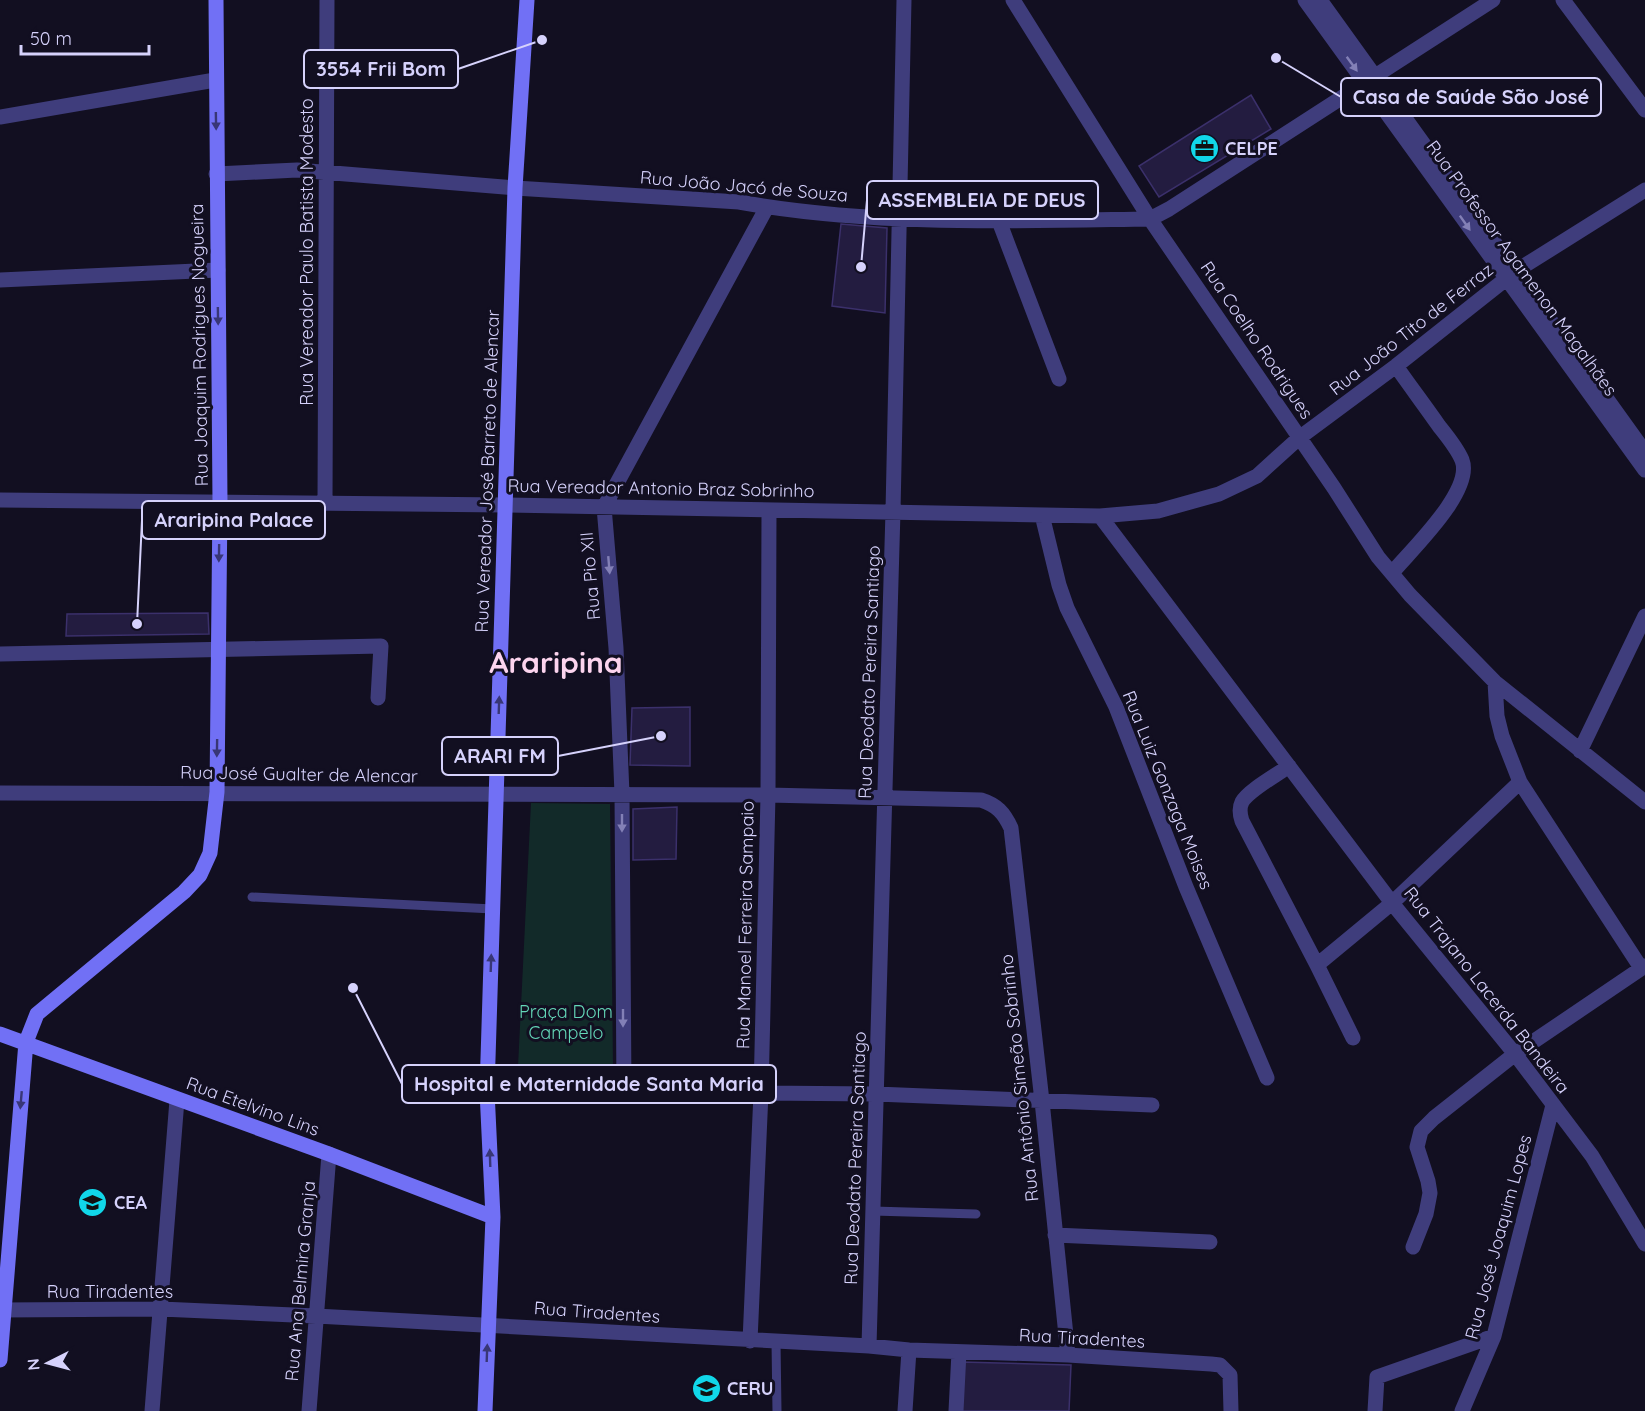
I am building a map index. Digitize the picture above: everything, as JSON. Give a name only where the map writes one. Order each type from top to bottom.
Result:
[{"type":"main road","name":"Rua Joaquim Rodrigues Nogueira","points":[[0,1360],[2,1310],[26,1042],[38,1014],[184,892],[201,875],[210,853],[217,792],[220,502],[216,0]]},
{"type":"main road","name":"Rua Vereador José Barreto de Alencar","points":[[485,1411],[493,1217],[487,1090],[515,188],[527,0]]},
{"type":"main road","name":"Rua Etelvino Lins","points":[[0,1034],[329,1154],[493,1217]]},
{"type":"street","name":"Rua Vereador Paulo Batista Modesto","points":[[325,503],[327,0]]},
{"type":"street","name":"Rua Deodato Pereira Santiago","points":[[869,1346],[893,511],[904,0]]},
{"type":"street","name":"Rua Coelho Rodrigues","points":[[1013,0],[1150,219],[1378,557],[1410,595],[1495,682],[1645,802]]},
{"type":"street","name":"Rua Professor Agamenon Magalhães","points":[[1305,0],[1371,80]]},
{"type":"street","name":"Rua Professor Agamenon Magalhães","points":[[1320,0],[1371,80],[1511,276],[1645,470]]},
{"type":"street","name":"Rua João Jacó de Souza","points":[[216,174],[297,170],[515,188],[739,202],[767,207],[900,219],[999,221],[1150,219],[1371,80],[1492,0]]},
{"type":"street","points":[[1563,0],[1645,110]]},
{"type":"street","points":[[0,117],[215,80]]},
{"type":"street","name":"Rua João Tito de Ferraz","points":[[1299,438],[1511,276],[1645,190]]},
{"type":"street","name":"Rua Pio XII","points":[[624,1092],[621,794],[616,648],[604,507],[767,207]]},
{"type":"street","points":[[999,221],[1059,379]]},
{"type":"street","points":[[0,280],[218,270]]},
{"type":"street","name":"Rua Professor Agamenon Magalhães","points":[[1511,276],[1542,310],[1645,452]]},
{"type":"street","points":[[1392,573],[1453,502],[1463,473],[1463,462],[1451,441],[1396,366]]},
{"type":"street","name":"Rua Vereador Antonio Braz Sobrinho","points":[[0,500],[506,505],[1100,516],[1158,511],[1219,494],[1257,476],[1299,438]]},
{"type":"street","name":"Rua Manoel Ferreira Sampaio","points":[[750,1341],[761,1093],[768,795],[769,511]]},
{"type":"street","name":"Rua Luiz Gonzaga Moises","points":[[1042,514],[1059,585],[1067,608],[1116,707],[1186,887],[1267,1077]]},
{"type":"street","name":"Rua Trajano Lacerda Bandeira","points":[[1100,516],[1392,903],[1515,1054],[1592,1156],[1645,1244]]},
{"type":"street","points":[[1580,751],[1645,616]]},
{"type":"street","points":[[0,654],[381,646],[378,698]]},
{"type":"street","points":[[1413,1247],[1426,1214],[1430,1193],[1416,1147],[1420,1131],[1515,1054],[1643,967],[1520,782],[1502,736],[1497,716],[1495,682]]},
{"type":"street","points":[[1289,766],[1242,801],[1240,810],[1242,821],[1353,1038]]},
{"type":"street","points":[[1317,965],[1392,903],[1520,782]]},
{"type":"street","name":"Rua José Gualter de Alencar","points":[[0,793],[768,795],[981,800],[992,804]]},
{"type":"street","name":"Rua Antônio Simeão Sobrinho","points":[[992,804],[1004,815],[1011,828],[1068,1355]]},
{"type":"street","points":[[487,1090],[876,1094],[1152,1105]]},
{"type":"street","points":[[152,1411],[177,1100]]},
{"type":"street","name":"Rua José Joaquim Lopes","points":[[1462,1411],[1494,1336],[1553,1105]]},
{"type":"street","name":"Rua Ana Belmira Granja","points":[[309,1411],[329,1154]]},
{"type":"street","points":[[1055,1235],[1210,1242]]},
{"type":"street","name":"Rua Tiradentes","points":[[2,1310],[161,1309],[488,1324],[909,1350],[1068,1355],[1220,1365],[1230,1374],[1232,1411]]},
{"type":"street","points":[[1375,1411],[1377,1377],[1494,1336]]},
{"type":"street","points":[[905,1411],[909,1350]]},
{"type":"street","points":[[956,1411],[959,1352]]},
{"type":"lane","points":[[252,897],[493,909]]},
{"type":"lane","points":[[873,1211],[976,1215]]},
{"type":"lane","points":[[776,1342],[777,1411]]},
{"type":"green space","name":"Praça Dom Campelo","points":[[531,803],[610,804],[613,1067],[518,1067]]},
{"type":"building","name":"CELPE","points":[[1251,95],[1271,129],[1159,197],[1139,166]]},
{"type":"building","points":[[841,224],[887,228],[885,313],[832,306]]},
{"type":"building","points":[[208,613],[209,634],[66,636],[67,614]]},
{"type":"building","points":[[690,707],[690,766],[630,765],[632,708]]},
{"type":"building","points":[[677,807],[676,859],[633,860],[633,809]]},
{"type":"building","points":[[962,1362],[1071,1365],[1069,1411],[962,1411]]},
{"type":"place","name":"3554 Frii Bom","points":[[542,40]]},
{"type":"place","name":"Casa de Saúde São José","points":[[1276,58]]},
{"type":"place","name":"CELPE","points":[[1204,148]]},
{"type":"place","name":"ASSEMBLEIA DE DEUS","points":[[861,267]]},
{"type":"place","name":"Araripina Palace","points":[[137,624]]},
{"type":"place","name":"ARARI FM","points":[[661,736]]},
{"type":"place","name":"Hospital e Maternidade Santa Maria","points":[[353,988]]},
{"type":"place","name":"CEA","points":[[93,1202]]},
{"type":"place","name":"CERU","points":[[706,1388]]},
{"type":"district","name":"Araripina","points":[[556,662]]}]
